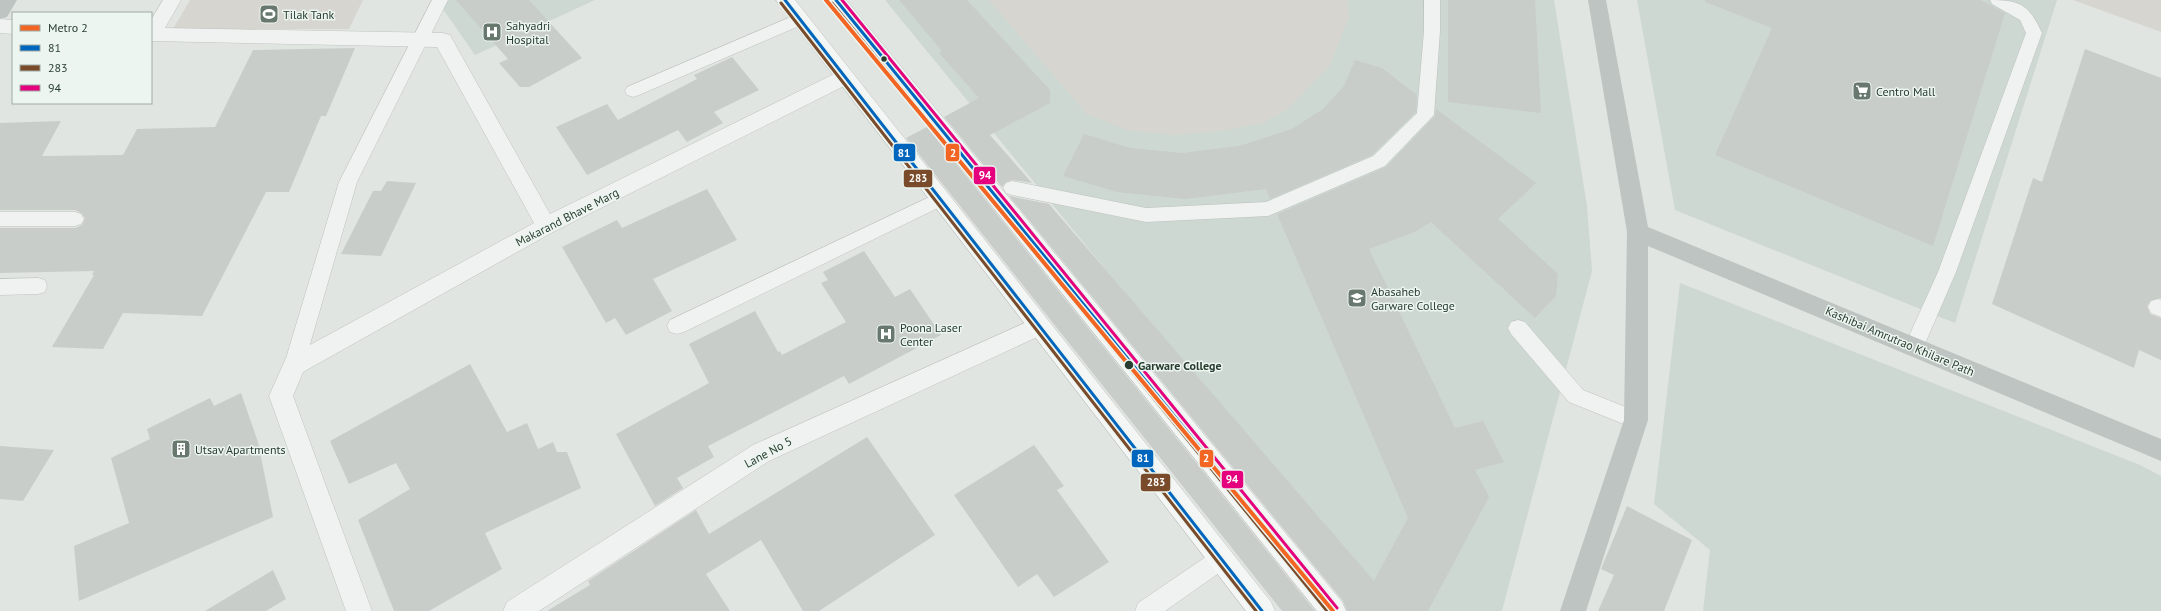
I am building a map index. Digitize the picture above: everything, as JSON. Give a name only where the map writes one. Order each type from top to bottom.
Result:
[{"type":"main road","points":[[0,12],[8,0]]},
{"type":"main road","points":[[785,0],[1262,611]]},
{"type":"main road","points":[[836,0],[1333,611]]},
{"type":"main road","points":[[1573,611],[1636,420],[1638,232],[1596,0]]},
{"type":"main road","name":"Kashibai Amrutrao Khilare Path","points":[[1638,232],[2161,450]]},
{"type":"street","points":[[152,32],[172,0]]},
{"type":"street","points":[[0,26],[12,27]]},
{"type":"street","points":[[152,34],[443,40],[546,226]]},
{"type":"street","name":"Makarand Bhave Marg","points":[[294,365],[546,226],[845,77]]},
{"type":"street","name":"Lane No 5","points":[[516,611],[761,453],[1038,326]]},
{"type":"street","points":[[294,365],[281,396],[359,611]]},
{"type":"lane","points":[[294,365],[348,182],[422,40],[440,0]]},
{"type":"lane","points":[[1012,188],[1146,215],[1268,209],[1379,161],[1425,116],[1432,31],[1432,0]]},
{"type":"lane","points":[[1914,347],[1947,272],[2034,33],[2026,16],[1998,0]]},
{"type":"lane","points":[[634,91],[800,19]]},
{"type":"lane","points":[[677,326],[940,199]]},
{"type":"lane","points":[[0,219],[75,219]]},
{"type":"lane","points":[[0,287],[38,286]]},
{"type":"lane","points":[[1518,328],[1576,396],[1636,420]]},
{"type":"lane","points":[[1146,611],[1221,559]]},
{"type":"shaded area","name":"Tilak Tank","points":[[190,0],[363,0],[349,29],[173,29]]},
{"type":"shaded area","name":"Sahyadri Hospital","points":[[447,0],[595,0],[475,55],[443,9]]},
{"type":"shaded area","name":"Abasaheb Garware College","points":[[885,0],[1554,0],[1587,206],[1592,271],[1502,611],[1385,611]]},
{"type":"shaded area","points":[[989,0],[1347,0],[1349,16],[1330,65],[1289,108],[1263,123],[1220,131],[1174,135],[1128,130],[1087,114]]},
{"type":"shaded area","points":[[1637,0],[2057,0],[1955,323],[1675,210]]},
{"type":"shaded area","points":[[2073,0],[2161,0],[2161,32]]},
{"type":"shaded area","points":[[1680,283],[2140,465],[2161,476],[2161,611],[1703,611],[1710,550],[1654,504]]},
{"type":"building","points":[[456,0],[529,0],[582,58],[529,87],[520,87],[499,63],[508,59]]},
{"type":"building","points":[[899,0],[967,0],[1050,90],[1050,103],[990,135],[1032,183],[1012,180],[1006,182],[1002,187],[944,117],[979,98],[939,53],[942,51]]},
{"type":"building","points":[[1448,0],[1535,0],[1541,113],[1448,102]]},
{"type":"building","name":"Centro Mall","points":[[1705,0],[1981,0],[2005,13],[1933,246],[1715,155],[1772,28],[1705,2]]},
{"type":"building","points":[[355,48],[326,116],[321,116],[289,192],[266,192],[202,316],[123,313],[103,349],[52,347],[94,275],[92,275],[94,271],[0,273],[0,228],[75,228],[82,225],[85,218],[81,213],[75,210],[0,210],[0,123],[61,121],[42,156],[123,155],[137,129],[215,127],[253,50]]},
{"type":"building","points":[[2085,49],[2161,78],[2161,298],[2151,300],[2147,306],[2150,314],[2161,318],[2161,360],[2139,350],[2134,368],[1992,304],[2033,178],[2042,182]]},
{"type":"building","points":[[732,57],[759,90],[714,112],[723,123],[687,142],[678,130],[587,175],[556,127],[607,104],[618,120],[697,79],[694,75]]},
{"type":"building","points":[[1355,60],[1382,68],[1417,95],[1416,112],[1372,155],[1270,199],[1266,189],[1185,199],[1117,192],[1063,176],[1084,134],[1130,148],[1182,153],[1239,146],[1292,129],[1323,109],[1344,86]]},
{"type":"building","points":[[1436,109],[1536,183],[1498,219],[1558,274],[1556,296],[1535,318],[1431,222],[1414,232],[1369,249],[1455,428],[1483,421],[1504,462],[1475,470],[1489,497],[1428,611],[1347,611],[1343,601],[1009,196],[1049,204],[1374,581],[1408,518],[1277,214],[1386,167],[1435,116]]},
{"type":"building","points":[[927,127],[1315,611],[1282,611],[906,138]]},
{"type":"building","points":[[387,181],[416,183],[381,256],[341,254],[373,191],[381,191]]},
{"type":"building","points":[[707,189],[737,240],[653,279],[672,311],[626,335],[615,318],[606,323],[562,247],[617,220],[622,228]]},
{"type":"building","points":[[864,251],[895,297],[910,289],[941,335],[849,384],[844,376],[708,446],[714,457],[677,478],[683,488],[655,506],[616,434],[709,383],[689,344],[755,311],[778,352],[780,351],[782,355],[846,322],[821,283],[828,280],[823,272]]},
{"type":"building","points":[[470,364],[507,432],[527,423],[538,449],[553,442],[557,452],[567,452],[581,488],[485,533],[502,569],[429,611],[394,611],[358,520],[410,489],[396,463],[349,484],[330,441]]},
{"type":"building","points":[[241,393],[258,442],[273,517],[79,601],[74,546],[129,523],[111,458],[150,439],[147,429],[210,398],[214,406]]},
{"type":"building","points":[[867,437],[935,535],[819,611],[803,611],[761,540],[706,574],[730,611],[547,611],[590,585],[588,581],[696,510],[709,534]]},
{"type":"building","points":[[1034,445],[1064,486],[1057,490],[1109,562],[1054,597],[1037,574],[1018,587],[954,495]]},
{"type":"building","points":[[0,446],[54,450],[23,501],[0,499]]},
{"type":"building","points":[[1627,506],[1692,540],[1664,611],[1598,611],[1614,575],[1601,569]]},
{"type":"building","points":[[273,570],[286,599],[266,611],[205,611]]},
{"type":"metro line","name":"2","points":[[826,0],[1333,611]]},
{"type":"transit line","name":"81","points":[[785,0],[1262,611]]},
{"type":"transit line","name":"81","points":[[836,0],[1333,611]]},
{"type":"transit line","name":"94","points":[[842,0],[1337,608]]},
{"type":"transit line","name":"283","points":[[781,3],[1256,611]]},
{"type":"transit line","name":"283","points":[[832,3],[1327,611]]},
{"type":"place","name":"Tilak Tank","points":[[269,14]]},
{"type":"place","name":"Sahyadri Hospital","points":[[492,32]]},
{"type":"place","name":"Centro Mall","points":[[1862,91]]},
{"type":"place","name":"Abasaheb Garware College","points":[[1357,298]]},
{"type":"place","name":"Poona Laser Center","points":[[886,334]]},
{"type":"place","name":"Garware College","points":[[1129,365]]},
{"type":"place","name":"Utsav Apartments","points":[[181,449]]}]
